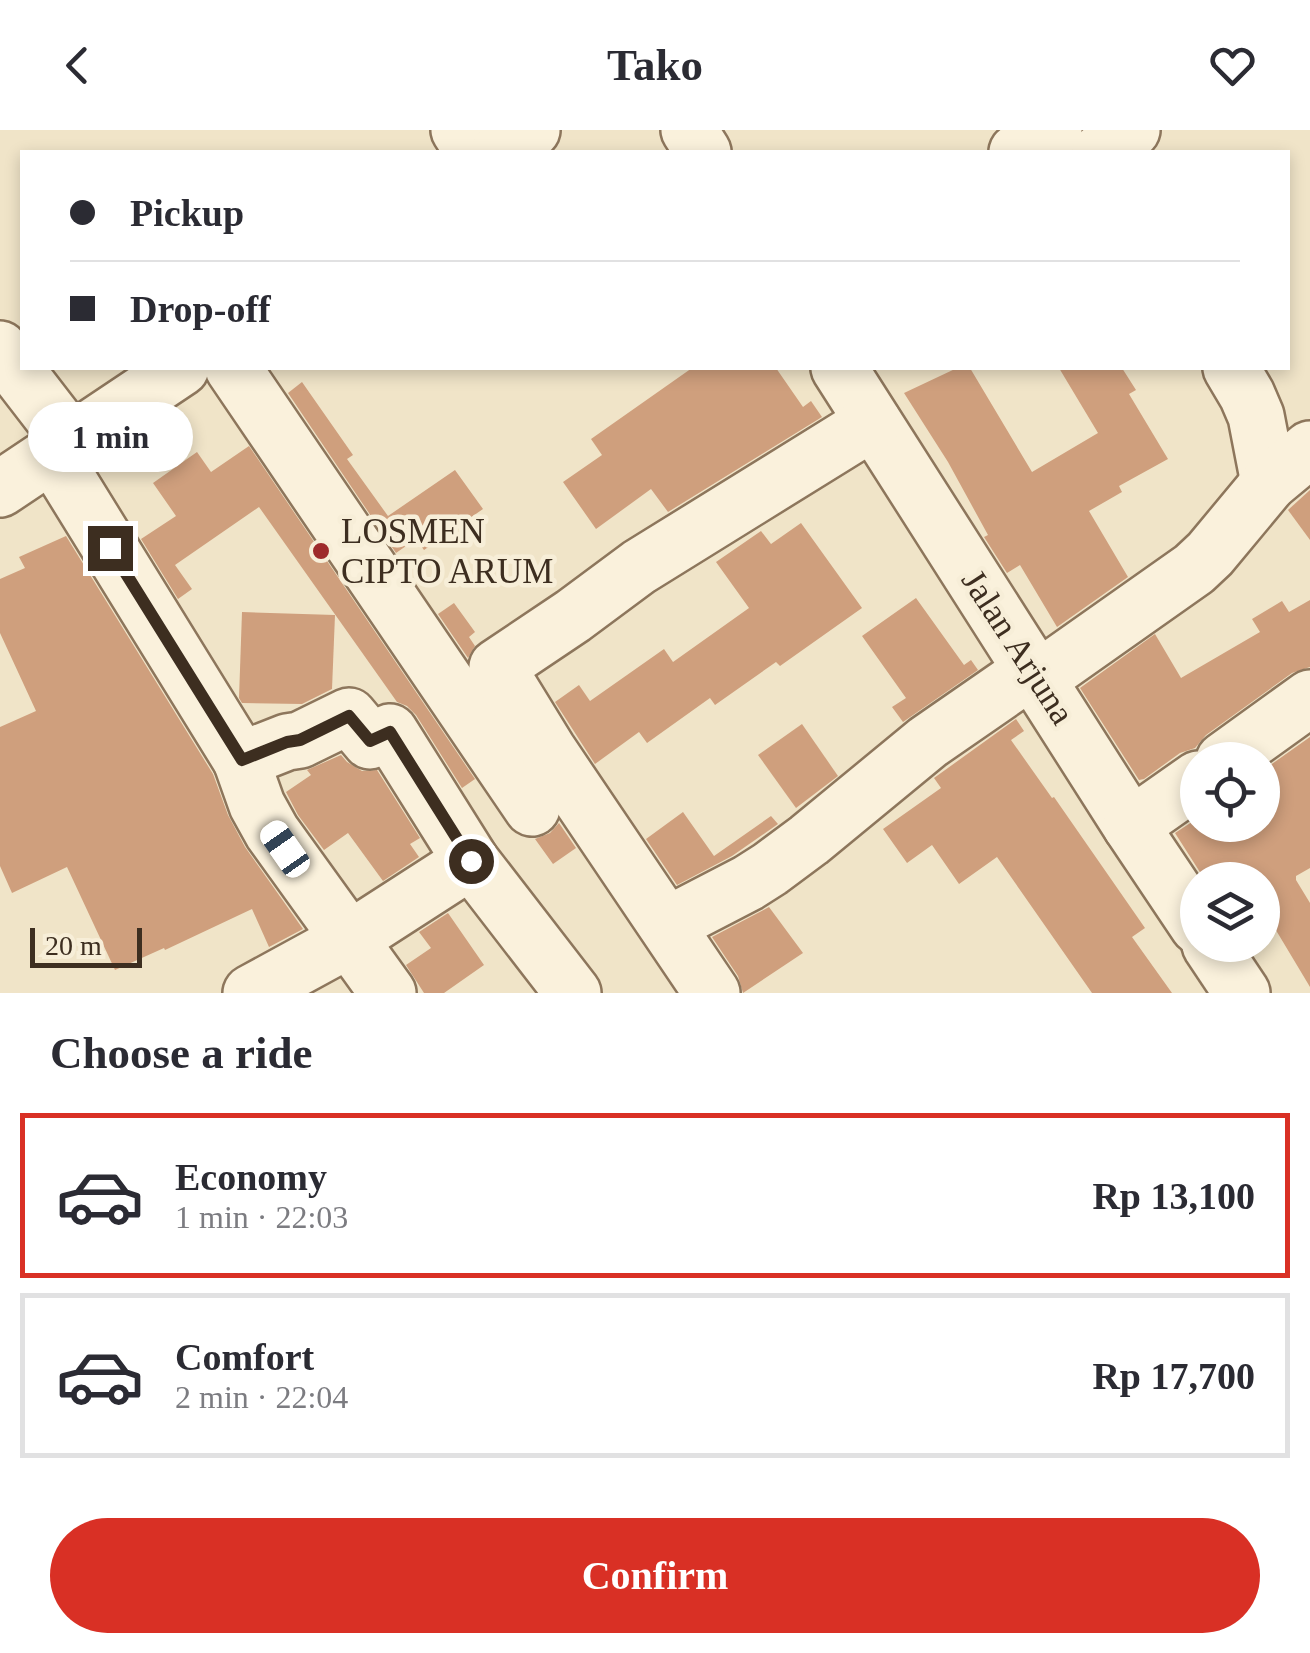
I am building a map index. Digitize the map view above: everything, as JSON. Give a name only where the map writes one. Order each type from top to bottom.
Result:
[{"type":"street","points":[[502,150],[532,130]]},
{"type":"street","points":[[1020,150],[1054,130]]},
{"type":"street","points":[[1103,150],[1132,130]]},
{"type":"street","points":[[0,348],[242,760],[257,805],[272,832],[388,993]]},
{"type":"street","points":[[0,489],[178,370]]},
{"type":"street","points":[[234,370],[532,808]]},
{"type":"street","name":"Jalan Arjuna","points":[[840,370],[1180,899]]},
{"type":"street","points":[[667,924],[770,869],[928,742],[1194,570],[1289,466],[1231,370]]},
{"type":"street","points":[[712,993],[548,750],[497,667],[638,566],[874,422]]},
{"type":"street","points":[[1249,742],[1310,698]]},
{"type":"street","points":[[242,760],[300,740],[349,716],[370,741],[390,732],[471,861],[573,993]]},
{"type":"street","points":[[1131,826],[1180,792]]},
{"type":"street","points":[[251,993],[350,939],[471,861]]},
{"type":"street","points":[[1221,962],[1242,993]]},
{"type":"building","points":[[689,370],[777,370],[803,407],[811,401],[822,417],[668,512],[651,489],[596,529],[563,482],[602,455],[591,439]]},
{"type":"building","points":[[953,370],[971,370],[1032,472],[1098,433],[1060,370],[1123,370],[1136,390],[1129,394],[1168,459],[1119,486],[1122,492],[1089,511],[1128,577],[1057,627],[1020,565],[1007,573],[984,537],[988,535],[948,462],[904,393]]},
{"type":"building","points":[[302,382],[353,455],[347,459],[388,516],[455,470],[483,509],[424,550],[416,539],[396,553],[288,393]]},
{"type":"building","points":[[249,446],[475,779],[462,788],[416,715],[397,702],[259,507],[175,565],[192,589],[178,599],[141,539],[176,516],[153,483],[197,452],[211,472]]},
{"type":"building","points":[[1310,490],[1310,540],[1288,510]]},
{"type":"building","points":[[801,523],[862,608],[780,666],[776,662],[715,705],[710,698],[647,743],[639,732],[595,764],[555,702],[579,685],[590,701],[664,649],[673,662],[749,608],[716,562],[761,531],[771,544]]},
{"type":"building","points":[[66,536],[213,774],[245,847],[303,929],[269,947],[252,909],[115,970],[67,867],[12,893],[0,866],[0,727],[36,711],[0,633],[0,579],[25,568],[19,557]]},
{"type":"building","points":[[916,598],[964,665],[971,660],[978,670],[903,722],[892,707],[906,698],[862,636]]},
{"type":"building","points":[[1310,600],[1310,667],[1292,673],[1200,742],[1180,742],[1180,753],[1139,780],[1080,688],[1155,634],[1181,678],[1260,632],[1252,619],[1282,601],[1289,612]]},
{"type":"building","points":[[454,603],[475,632],[469,637],[475,646],[468,658],[438,614]]},
{"type":"building","points":[[242,612],[335,615],[332,689],[302,704],[242,703]]},
{"type":"building","points":[[1016,719],[1024,731],[1011,740],[1145,928],[1132,937],[1172,993],[1092,993],[997,857],[959,884],[932,845],[907,863],[883,829],[941,788],[934,778]]},
{"type":"building","points":[[802,724],[838,776],[796,808],[758,755]]},
{"type":"building","points":[[1310,737],[1310,868],[1296,876],[1296,880],[1310,903],[1310,987],[1280,937],[1280,862],[1194,862],[1181,842],[1280,842],[1280,758]]},
{"type":"building","points":[[341,755],[362,771],[377,770],[420,838],[410,844],[419,857],[383,881],[348,833],[324,850],[286,792],[311,775],[307,770]]},
{"type":"building","points":[[683,812],[714,856],[771,816],[778,824],[732,856],[677,885],[646,839]]},
{"type":"building","points":[[559,823],[576,848],[553,864],[535,839],[550,833]]},
{"type":"building","points":[[769,907],[803,953],[743,993],[738,976],[712,937]]},
{"type":"building","points":[[448,913],[484,965],[444,993],[424,993],[406,965],[431,948],[419,932]]},
{"type":"place","name":"LOSMEN CIPTO ARUM","points":[[321,551]]},
{"type":"route","points":[[110,548],[242,760],[300,740],[349,716],[370,741],[390,732],[471,861]]}]
